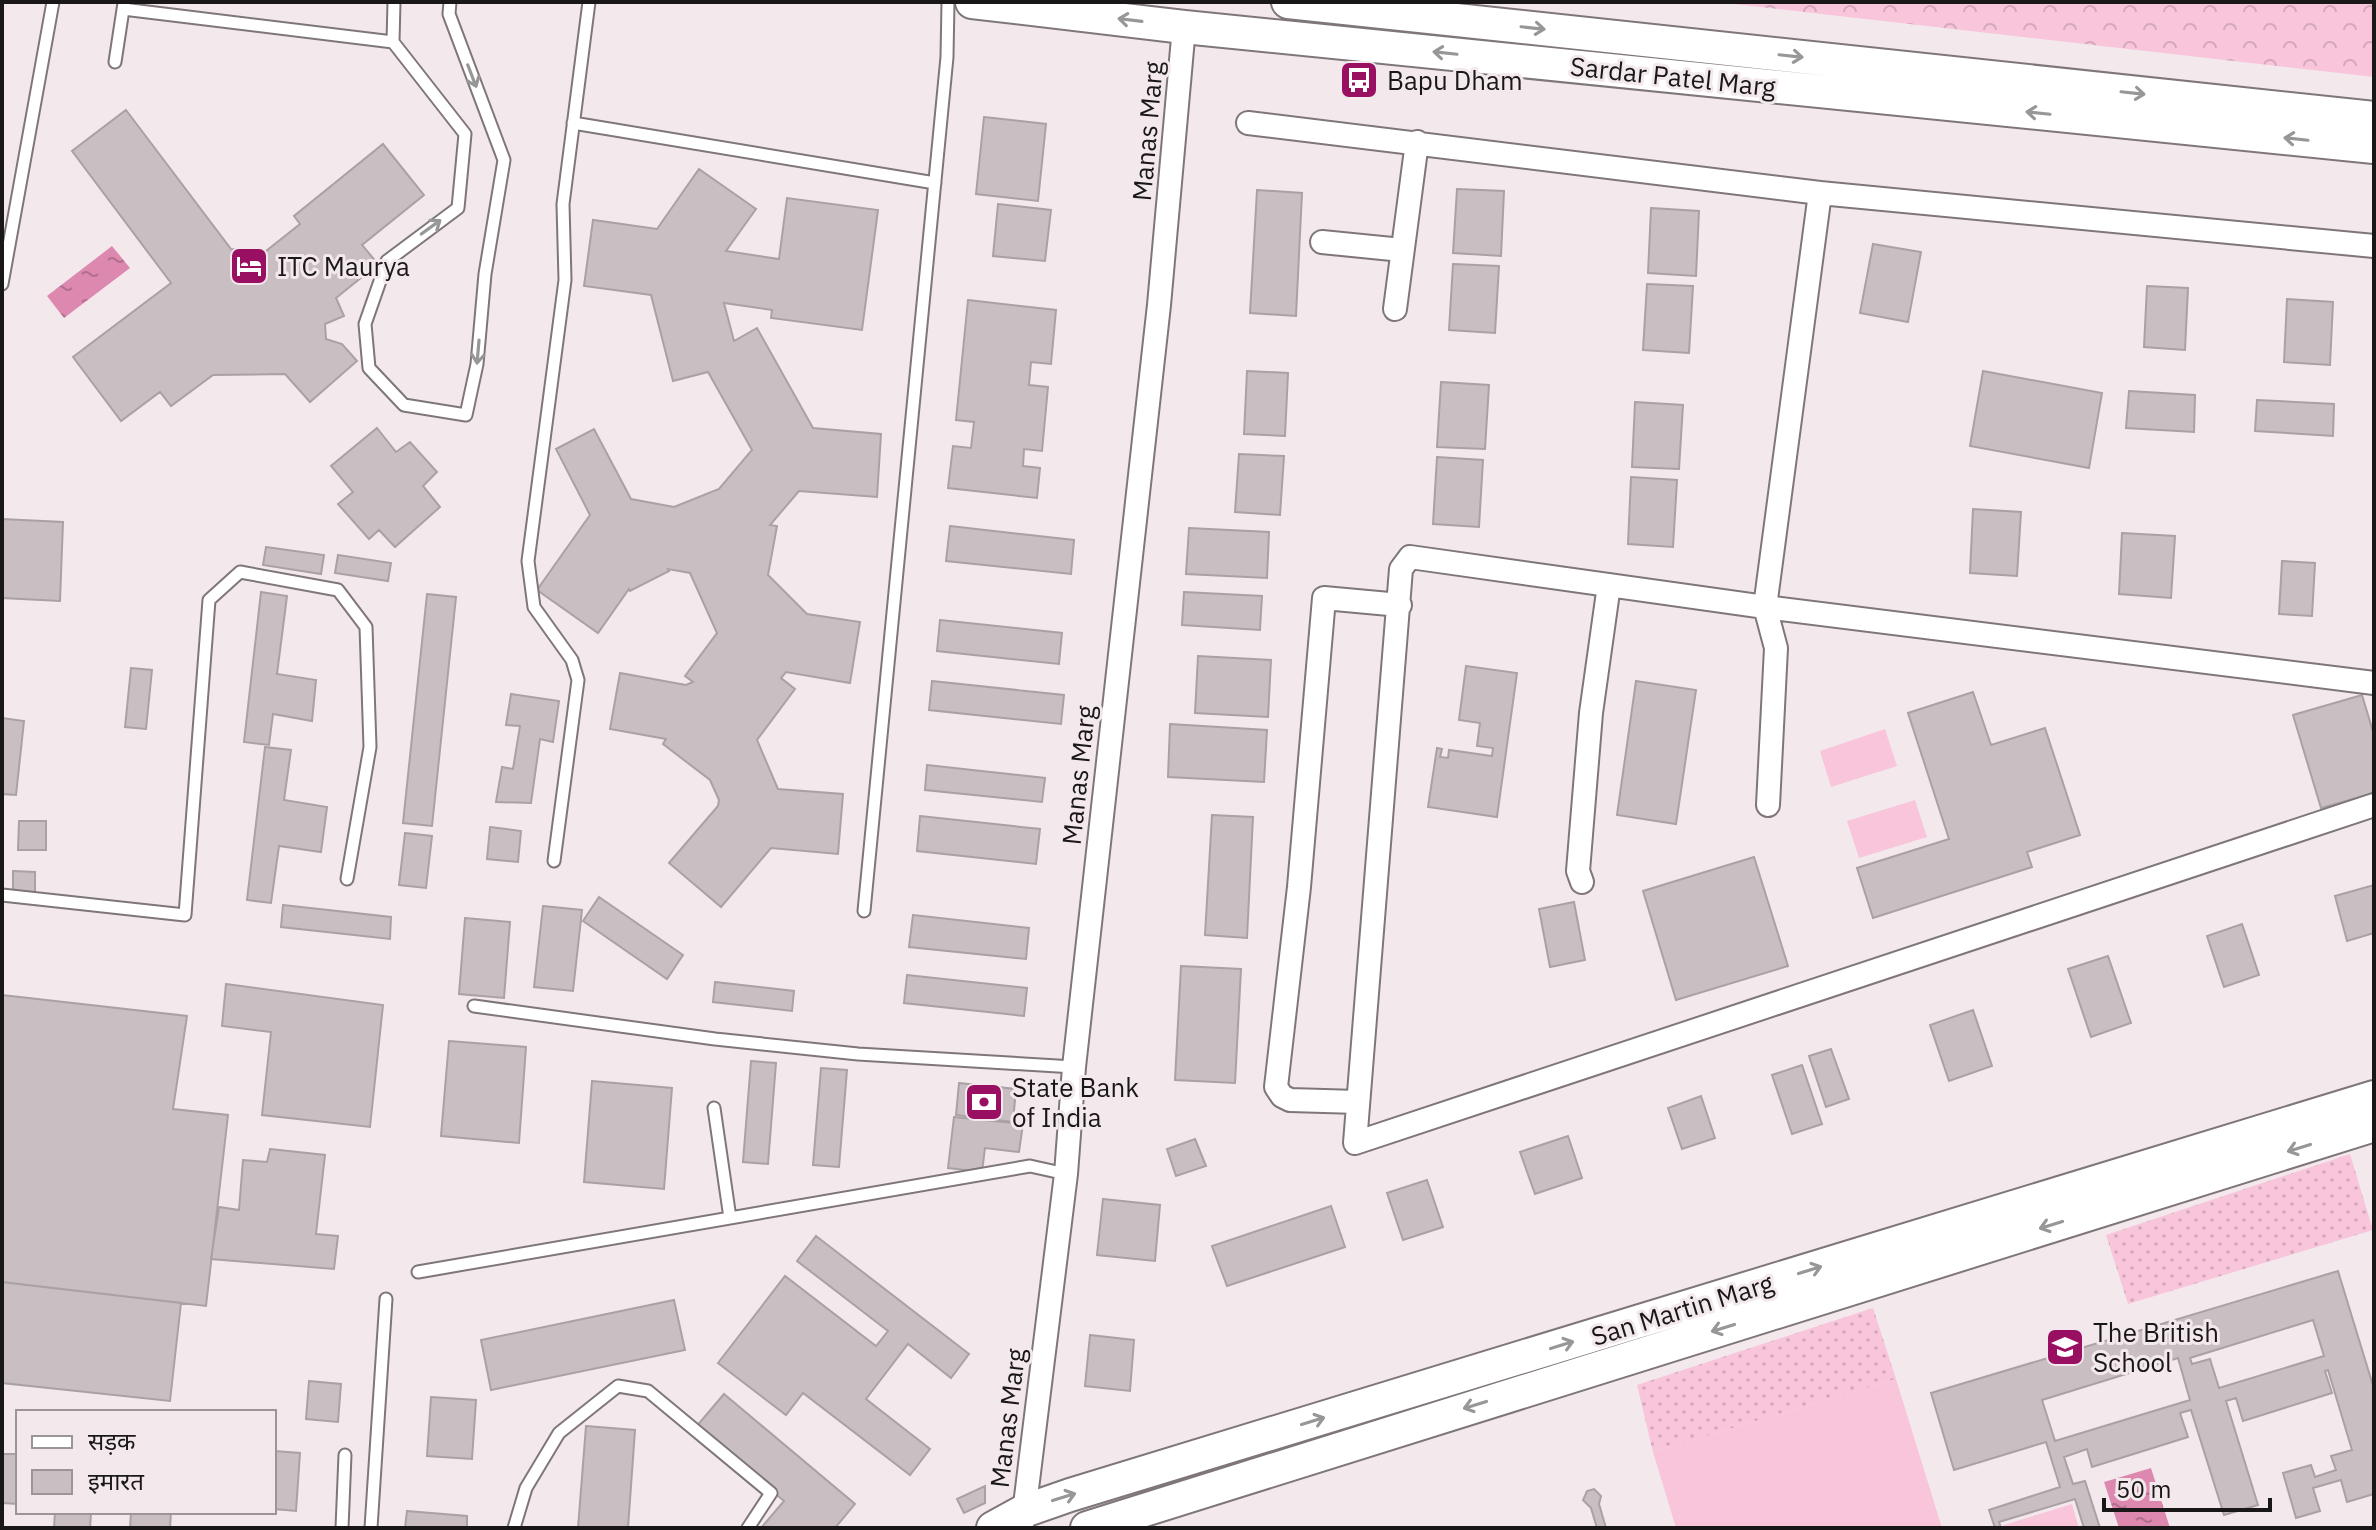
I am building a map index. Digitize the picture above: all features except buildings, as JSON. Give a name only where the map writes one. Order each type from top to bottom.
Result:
[{"type":"street","name":"Sardar Patel Marg","points":[[972,2],[1184,27],[2374,147]]},
{"type":"street","name":"Sardar Patel Marg","points":[[1288,2],[2374,118]]},
{"type":"street","name":"Manas Marg","points":[[1023,1520],[1066,1174],[1074,1067],[1160,290],[1184,27]]},
{"type":"street","points":[[1248,123],[1820,193],[2374,246]]},
{"type":"street","points":[[1395,309],[1417,142]]},
{"type":"street","points":[[1768,805],[1776,648],[1765,607],[1820,193]]},
{"type":"street","points":[[1322,242],[1402,250]]},
{"type":"street","points":[[2374,683],[1765,607],[1415,556],[1401,569],[1355,1143],[2374,805]]},
{"type":"street","points":[[1582,882],[1578,871],[1591,713],[1609,585]]},
{"type":"street","points":[[1358,1102],[1290,1100],[1282,1096],[1276,1087],[1299,887],[1324,598],[1400,605]]},
{"type":"street","name":"San Martin Marg","points":[[993,1528],[2374,1097]]},
{"type":"street","name":"San Martin Marg","points":[[1087,1528],[2374,1125]]},
{"type":"lane","points":[[2,284],[53,2]]},
{"type":"lane","points":[[394,2],[393,42],[465,134],[458,208],[387,261],[365,324],[369,368],[404,405],[466,415],[477,364],[485,274],[504,160],[449,14],[450,2]]},
{"type":"lane","points":[[554,861],[578,680],[572,660],[534,607],[528,561],[565,280],[563,204],[589,2]]},
{"type":"lane","points":[[864,911],[947,57],[948,2]]},
{"type":"lane","points":[[115,62],[124,6],[393,42]]},
{"type":"lane","points":[[573,123],[935,183]]},
{"type":"lane","points":[[2,895],[185,915],[209,600],[240,572],[338,590],[366,627],[370,747],[347,879]]},
{"type":"lane","points":[[474,1006],[715,1039],[844,1052],[1074,1067]]},
{"type":"lane","points":[[714,1108],[730,1218]]},
{"type":"lane","points":[[418,1272],[1030,1166],[1066,1174]]},
{"type":"lane","points":[[371,1528],[386,1299]]},
{"type":"lane","points":[[514,1528],[526,1488],[559,1433],[618,1386],[648,1391],[771,1493],[748,1528]]},
{"type":"lane","points":[[342,1528],[345,1455]]},
{"type":"green space","points":[[1716,2],[2374,2],[2374,77]]},
{"type":"green space","points":[[1885,729],[1897,766],[1831,787],[1820,751]]},
{"type":"green space","points":[[1915,800],[1927,837],[1859,858],[1847,821]]},
{"type":"green space","points":[[2350,1154],[2373,1230],[2128,1304],[2106,1235]]},
{"type":"green space","points":[[1873,1308],[1896,1379],[1653,1452],[1637,1385]]},
{"type":"green space","points":[[1896,1379],[1942,1528],[1676,1528],[1653,1452]]},
{"type":"green space","points":[[2072,1504],[2079,1528],[2005,1528],[2004,1525]]},
{"type":"water","points":[[112,246],[130,268],[64,318],[47,296]]},
{"type":"water","points":[[2151,1468],[2170,1528],[2119,1528],[2104,1482]]},
{"type":"place","name":"Bapu Dham","points":[[1359,80]]},
{"type":"place","name":"ITC Maurya","points":[[249,266]]},
{"type":"place","name":"State Bank of India","points":[[984,1102]]},
{"type":"place","name":"The British School","points":[[2065,1347]]}]
